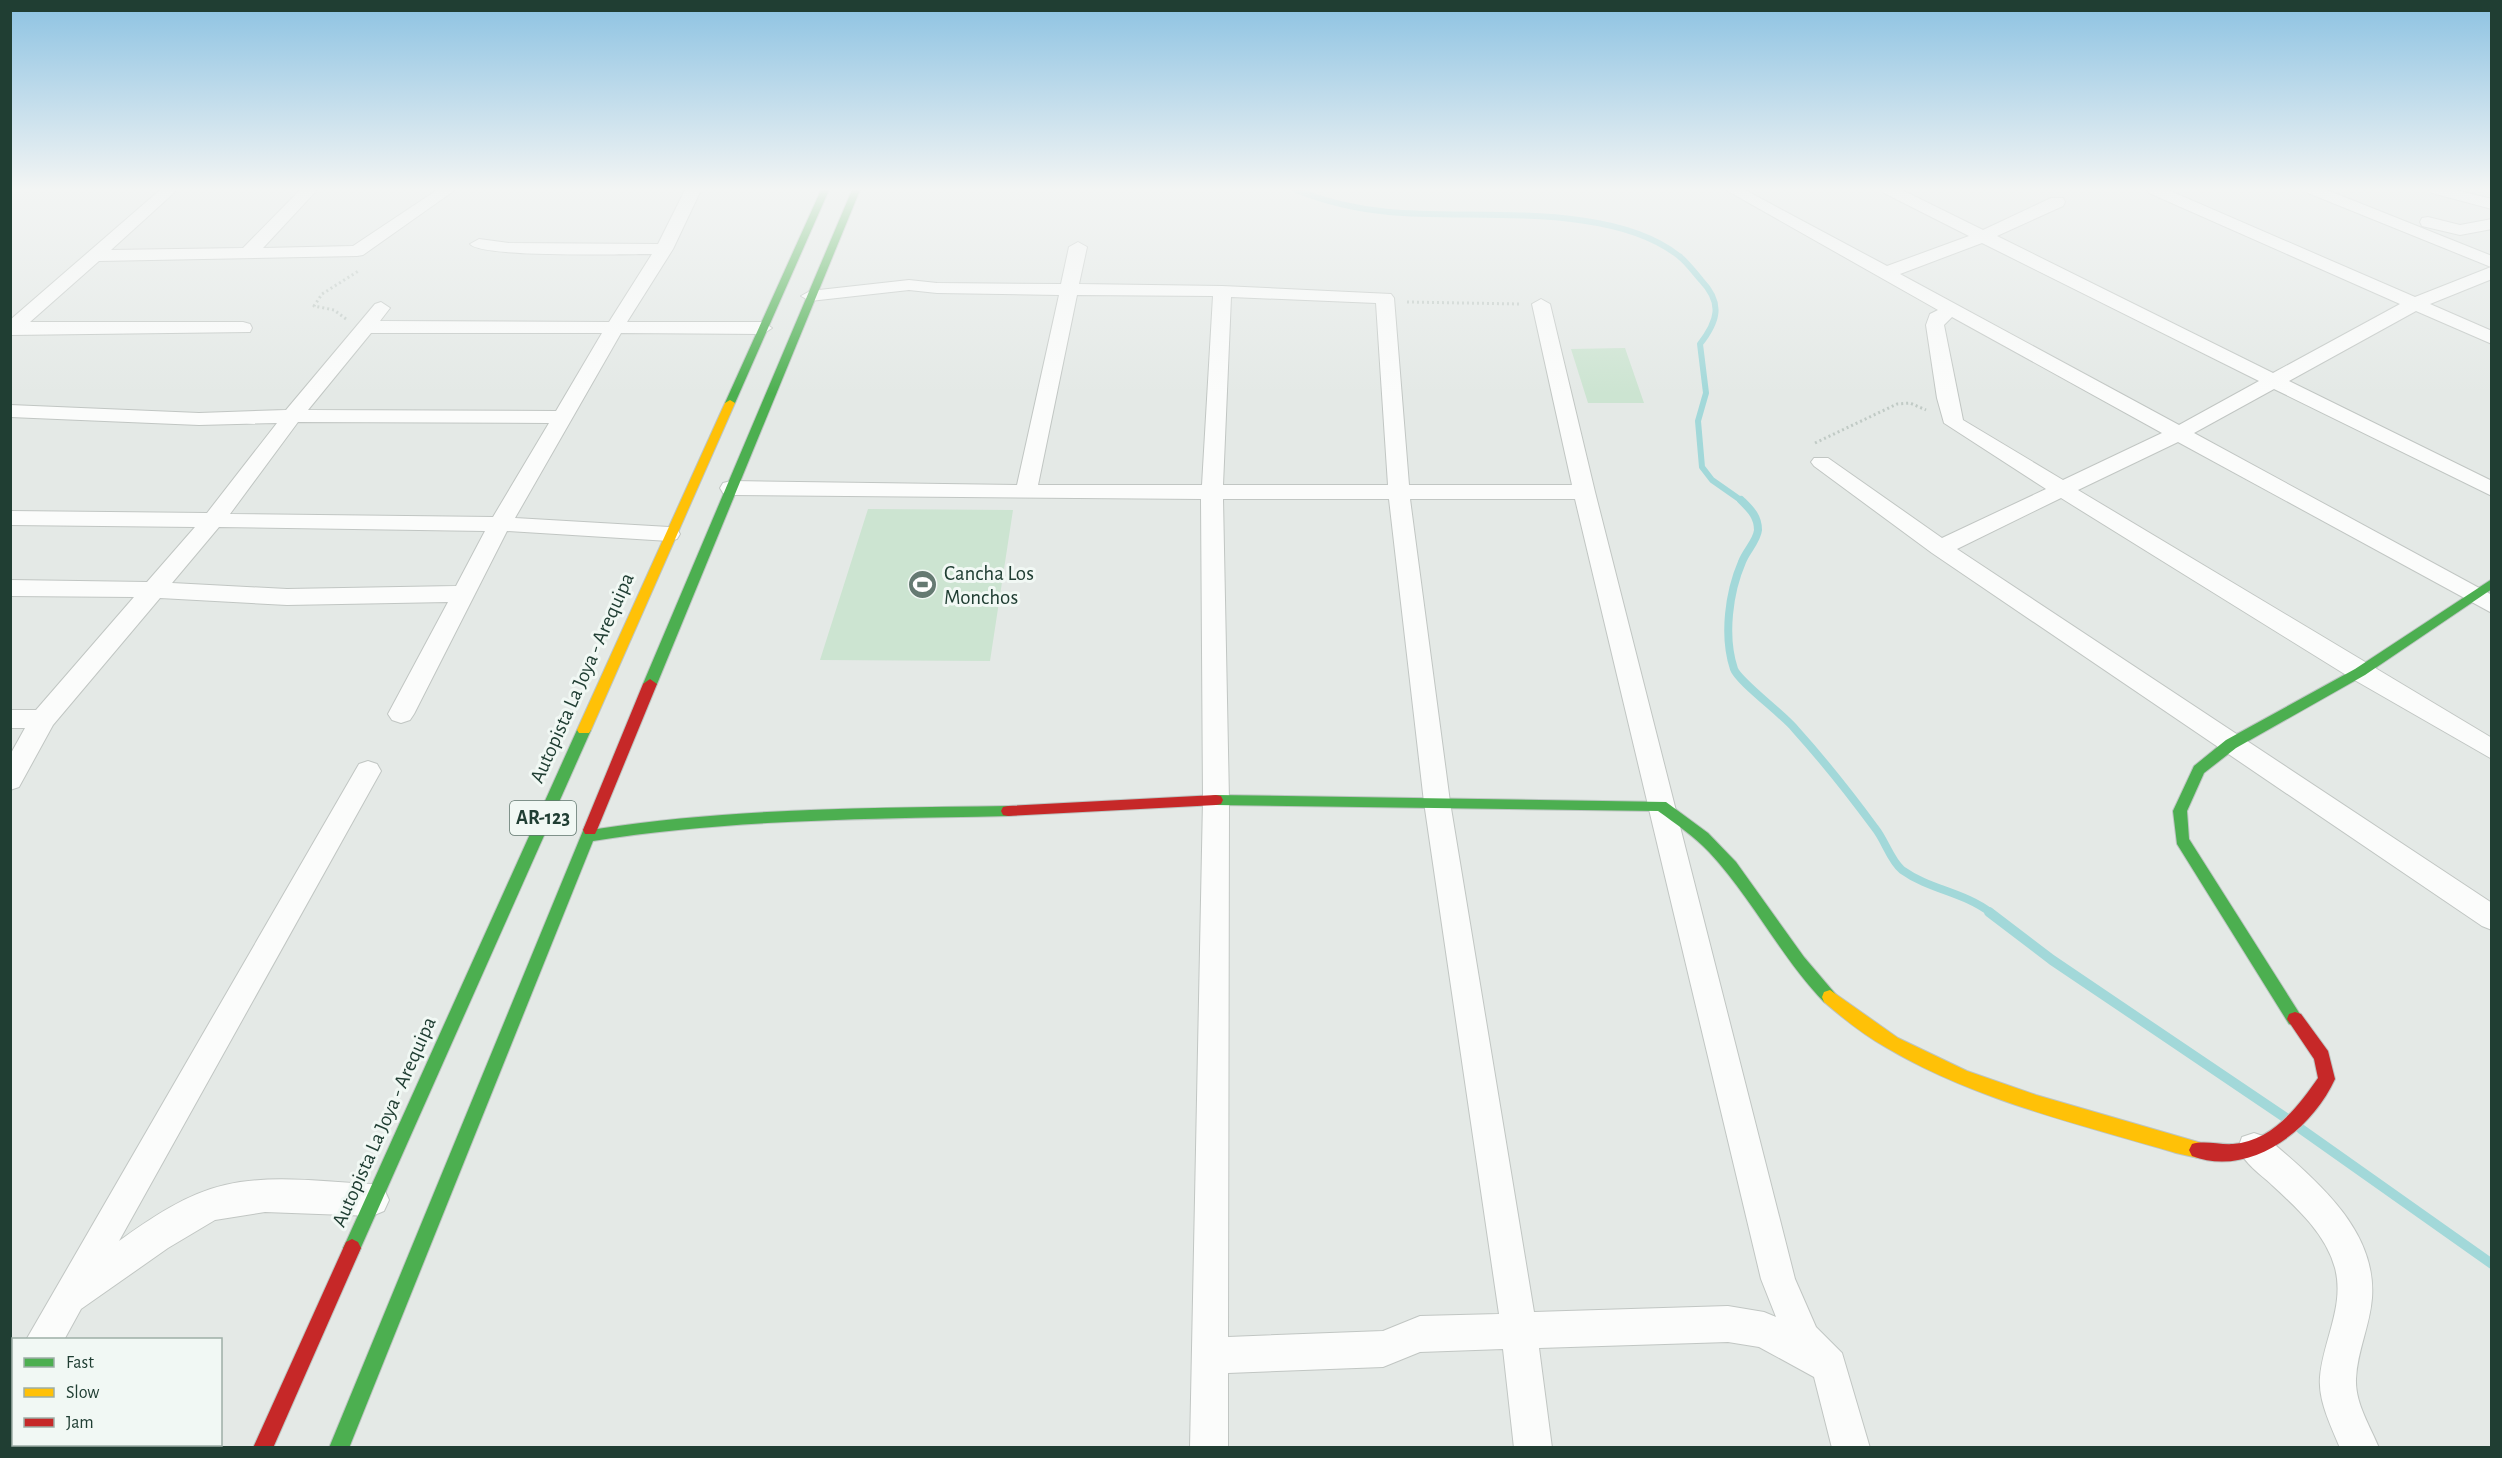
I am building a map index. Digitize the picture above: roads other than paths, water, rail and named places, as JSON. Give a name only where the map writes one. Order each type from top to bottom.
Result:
[{"type":"main road","name":"Autopista La Joya - Arequipa","points":[[263,1448],[669,534],[794,258]]},
{"type":"main road","name":"AR-123","points":[[339,1448],[587,836],[826,258]]},
{"type":"main road","points":[[587,836],[655,824],[741,817],[1070,810],[1216,800],[1661,806],[1680,816],[1734,871],[1811,978],[1847,1013],[1894,1042],[1939,1065],[2100,1121],[2180,1145],[2227,1153],[2254,1148],[2283,1135],[2300,1118],[2327,1079],[2322,1056],[2293,1017],[2181,840],[2180,811],[2199,770],[2231,744],[2483,600],[2492,583]]},
{"type":"street","points":[[11,329],[92,258]]},
{"type":"street","points":[[401,714],[500,524],[615,327],[658,258]]},
{"type":"street","points":[[1026,492],[1075,258]]},
{"type":"street","points":[[1859,258],[2483,600]]},
{"type":"street","points":[[1886,273],[1926,258]]},
{"type":"street","points":[[2028,258],[2492,490]]},
{"type":"street","points":[[2310,258],[2492,338]]},
{"type":"street","points":[[1940,548],[2179,433],[2275,383],[2415,304],[2492,272]]},
{"type":"street","points":[[810,296],[909,285],[937,288],[1222,291],[1385,298],[1398,493],[1437,802],[1519,1331],[1533,1448]]},
{"type":"street","points":[[1209,1448],[1212,1356],[1216,800],[1212,492],[1222,291]]},
{"type":"street","points":[[1541,304],[1584,492],[1778,1279],[1803,1340],[1829,1366],[1851,1448]]},
{"type":"street","points":[[10,780],[43,719],[212,522],[292,416],[381,308]]},
{"type":"street","points":[[1951,310],[1937,318],[1935,325],[1947,398],[1954,423],[2360,672],[2492,750]]},
{"type":"street","points":[[367,327],[763,328]]},
{"type":"street","points":[[11,329],[243,328]]},
{"type":"street","points":[[10,411],[200,419],[292,416],[564,417]]},
{"type":"street","points":[[1817,453],[1940,548],[2492,918]]},
{"type":"street","points":[[731,488],[1026,492],[1584,492]]},
{"type":"street","points":[[10,518],[500,524],[669,534]]},
{"type":"street","points":[[10,588],[154,590],[287,597],[464,594]]},
{"type":"street","points":[[10,719],[43,719]]},
{"type":"street","points":[[45,1338],[368,771]]},
{"type":"street","points":[[2254,1148],[2316,1203],[2340,1242],[2353,1270],[2355,1302],[2338,1380],[2348,1426],[2360,1448]]},
{"type":"street","points":[[68,1298],[176,1224],[209,1205],[250,1197],[372,1200]]},
{"type":"street","points":[[1212,1356],[1383,1349],[1420,1334],[1728,1324],[1764,1330],[1829,1366]]},
{"type":"waterway","points":[[1681,258],[1708,288],[1713,296],[1716,312],[1711,328],[1700,344],[1706,393],[1698,421],[1702,467],[1712,480],[1742,501]]},
{"type":"waterway","points":[[1742,501],[1755,517],[1758,530],[1737,574],[1731,600],[1729,643],[1737,674],[1789,723],[1826,765],[1879,833],[1894,861],[1902,870],[1924,882],[1970,900],[1991,913]]},
{"type":"waterway","points":[[1989,912],[2052,960],[2286,1118]]},
{"type":"waterway","points":[[2301,1129],[2492,1264]]},
{"type":"place","name":"Cancha Los Monchos","points":[[923,585]]}]
